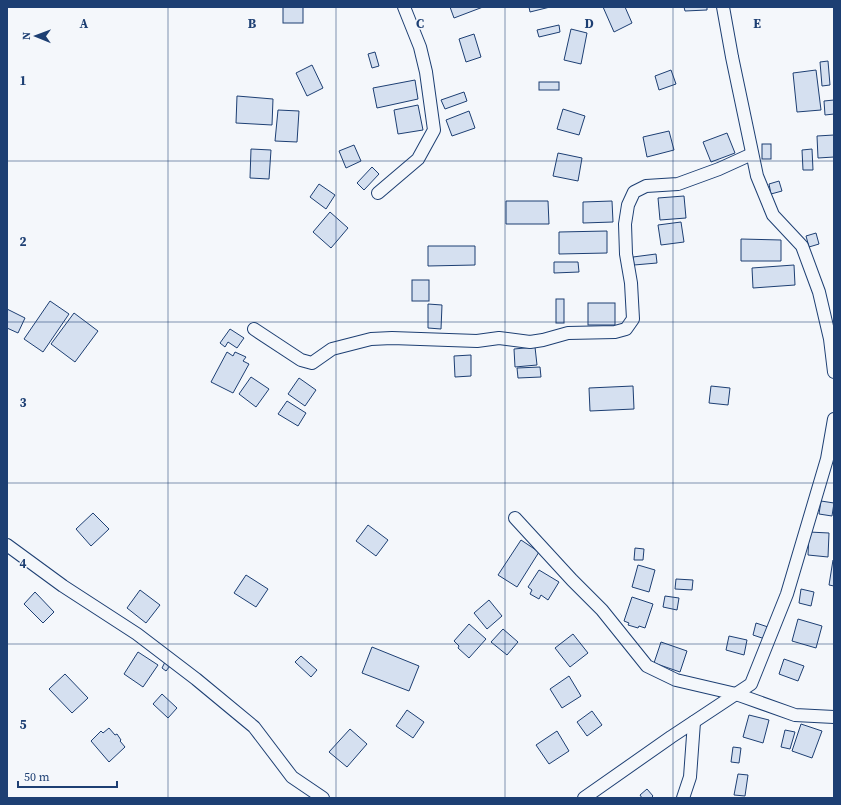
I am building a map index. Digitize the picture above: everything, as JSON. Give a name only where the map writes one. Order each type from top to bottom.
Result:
[{"type":"street","points":[[378,193],[418,159],[434,130],[426,72],[420,47],[404,7]]},
{"type":"street","points":[[723,7],[757,176],[773,215],[802,246],[819,292],[830,339],[834,372]]},
{"type":"street","points":[[254,329],[301,360],[312,363],[332,349],[371,339],[392,338],[477,341],[499,338],[530,342],[568,333],[615,332],[626,329],[633,320],[631,283],[626,254],[625,224],[628,205],[634,192],[646,186],[678,184],[719,169],[752,154]]},
{"type":"street","points":[[584,798],[751,684],[787,594],[827,459],[834,419]]},
{"type":"street","points":[[515,518],[602,610],[647,666],[676,680],[736,694],[795,715],[834,717]]},
{"type":"street","points":[[7,545],[63,586],[137,634],[196,679],[254,727],[292,777],[323,798]]},
{"type":"street","points":[[683,798],[690,777],[694,722]]},
{"type":"building","points":[[283,7],[303,7],[303,23],[283,23]]},
{"type":"building","points":[[450,7],[483,7],[454,18]]},
{"type":"building","points":[[529,7],[550,7],[530,12]]},
{"type":"building","points":[[603,7],[625,7],[632,23],[614,32]]},
{"type":"building","points":[[684,7],[707,7],[707,10],[685,11]]},
{"type":"building","points":[[559,25],[560,32],[539,37],[537,30]]},
{"type":"building","points":[[571,29],[587,33],[581,64],[564,60]]},
{"type":"building","points":[[474,34],[481,57],[466,62],[459,39]]},
{"type":"building","points":[[375,52],[379,66],[372,68],[368,54]]},
{"type":"building","points":[[828,61],[830,85],[822,86],[820,62]]},
{"type":"building","points":[[312,65],[323,88],[307,96],[296,73]]},
{"type":"building","points":[[671,70],[676,84],[659,90],[655,76]]},
{"type":"building","points":[[816,70],[821,110],[797,112],[793,73]]},
{"type":"building","points":[[415,80],[418,99],[377,108],[373,88]]},
{"type":"building","points":[[539,82],[559,82],[559,90],[539,90]]},
{"type":"building","points":[[464,92],[467,101],[445,109],[441,100]]},
{"type":"building","points":[[237,96],[273,99],[272,125],[236,123]]},
{"type":"building","points":[[834,100],[834,114],[825,115],[824,101]]},
{"type":"building","points":[[418,105],[423,130],[398,134],[394,110]]},
{"type":"building","points":[[563,109],[585,116],[579,135],[557,129]]},
{"type":"building","points":[[278,110],[299,111],[297,142],[275,141]]},
{"type":"building","points":[[469,111],[475,128],[452,136],[446,120]]},
{"type":"building","points":[[669,131],[674,150],[647,157],[643,137]]},
{"type":"building","points":[[727,133],[735,153],[711,162],[703,142]]},
{"type":"building","points":[[834,135],[834,157],[818,158],[817,136]]},
{"type":"building","points":[[762,144],[771,144],[771,159],[762,159]]},
{"type":"building","points":[[354,145],[361,161],[346,168],[339,151]]},
{"type":"building","points":[[251,149],[271,150],[269,179],[250,178]]},
{"type":"building","points":[[812,149],[813,170],[803,170],[802,150]]},
{"type":"building","points":[[558,153],[582,158],[578,181],[553,176]]},
{"type":"building","points":[[372,167],[379,174],[364,190],[357,183]]},
{"type":"building","points":[[779,181],[782,191],[771,194],[769,184]]},
{"type":"building","points":[[319,184],[335,195],[326,209],[310,197]]},
{"type":"building","points":[[684,196],[686,218],[660,220],[658,198]]},
{"type":"building","points":[[506,201],[548,201],[549,224],[506,224]]},
{"type":"building","points":[[612,201],[613,222],[583,223],[583,202]]},
{"type":"building","points":[[330,212],[348,228],[331,248],[313,232]]},
{"type":"building","points":[[681,222],[684,242],[661,245],[658,225]]},
{"type":"building","points":[[607,231],[607,253],[559,254],[559,232]]},
{"type":"building","points":[[816,233],[819,244],[809,247],[806,236]]},
{"type":"building","points":[[741,239],[781,240],[781,261],[741,261]]},
{"type":"building","points":[[428,246],[475,246],[475,265],[428,266]]},
{"type":"building","points":[[656,254],[657,263],[634,265],[633,257]]},
{"type":"building","points":[[554,262],[578,262],[579,272],[554,273]]},
{"type":"building","points":[[794,265],[795,285],[753,288],[752,268]]},
{"type":"building","points":[[412,280],[429,280],[429,301],[412,301]]},
{"type":"building","points":[[556,299],[564,299],[564,323],[556,323]]},
{"type":"building","points":[[50,301],[69,314],[43,352],[24,339]]},
{"type":"building","points":[[588,303],[615,303],[615,325],[588,325]]},
{"type":"building","points":[[428,304],[442,305],[441,329],[428,328]]},
{"type":"building","points":[[7,309],[25,318],[18,333],[7,328]]},
{"type":"building","points":[[74,313],[98,331],[75,362],[51,344]]},
{"type":"building","points":[[230,329],[244,338],[237,348],[228,342],[225,347],[220,343]]},
{"type":"building","points":[[535,347],[537,365],[515,367],[514,349]]},
{"type":"building","points":[[227,352],[233,356],[235,352],[246,357],[243,361],[249,364],[233,393],[211,382]]},
{"type":"building","points":[[471,355],[471,376],[455,377],[454,356]]},
{"type":"building","points":[[540,367],[541,377],[518,378],[517,368]]},
{"type":"building","points":[[251,377],[269,389],[256,407],[239,394]]},
{"type":"building","points":[[299,378],[316,390],[305,406],[288,394]]},
{"type":"building","points":[[633,386],[634,409],[590,411],[589,388]]},
{"type":"building","points":[[711,386],[730,388],[728,405],[709,403]]},
{"type":"building","points":[[287,401],[306,413],[298,426],[278,414]]},
{"type":"building","points":[[821,501],[834,503],[832,516],[819,514]]},
{"type":"building","points":[[93,513],[109,529],[91,546],[76,529]]},
{"type":"building","points":[[368,525],[388,540],[376,556],[356,541]]},
{"type":"building","points":[[809,532],[829,533],[828,557],[808,555]]},
{"type":"building","points":[[521,540],[539,552],[517,587],[498,575]]},
{"type":"building","points":[[635,548],[644,549],[643,560],[634,560]]},
{"type":"building","points":[[834,560],[834,586],[829,585]]},
{"type":"building","points":[[638,565],[655,570],[649,592],[632,587]]},
{"type":"building","points":[[539,570],[559,582],[548,600],[541,595],[539,599],[530,594],[532,590],[528,587]]},
{"type":"building","points":[[246,575],[268,589],[256,607],[234,593]]},
{"type":"building","points":[[676,579],[693,580],[692,590],[675,589]]},
{"type":"building","points":[[801,589],[814,592],[811,606],[799,603]]},
{"type":"building","points":[[140,590],[160,605],[146,623],[127,608]]},
{"type":"building","points":[[35,592],[54,612],[43,623],[24,604]]},
{"type":"building","points":[[665,596],[679,598],[677,610],[663,607]]},
{"type":"building","points":[[632,597],[653,604],[645,628],[639,626],[638,628],[628,625],[629,623],[624,621]]},
{"type":"building","points":[[489,600],[502,616],[487,629],[474,613]]},
{"type":"building","points":[[798,619],[822,626],[816,648],[792,641]]},
{"type":"building","points":[[756,623],[771,628],[768,640],[753,635]]},
{"type":"building","points":[[469,624],[486,639],[469,658],[458,648],[459,646],[454,641]]},
{"type":"building","points":[[503,629],[518,642],[507,655],[491,642]]},
{"type":"building","points":[[573,634],[588,653],[570,667],[555,648]]},
{"type":"building","points":[[729,636],[747,640],[744,655],[726,650]]},
{"type":"building","points":[[661,642],[687,651],[680,672],[654,663]]},
{"type":"building","points":[[372,647],[419,666],[409,691],[362,673]]},
{"type":"building","points":[[138,652],[158,665],[143,687],[124,674]]},
{"type":"building","points":[[301,656],[317,670],[311,677],[295,662]]},
{"type":"building","points":[[784,659],[804,666],[798,681],[779,674]]},
{"type":"building","points":[[165,662],[170,666],[166,671],[162,668]]},
{"type":"building","points":[[65,674],[88,698],[72,713],[49,689]]},
{"type":"building","points":[[569,676],[581,696],[562,708],[550,689]]},
{"type":"building","points":[[162,694],[177,708],[168,718],[153,704]]},
{"type":"building","points":[[407,710],[424,722],[413,738],[396,726]]},
{"type":"building","points":[[592,711],[602,725],[587,736],[577,722]]},
{"type":"building","points":[[749,715],[769,720],[763,743],[743,737]]},
{"type":"building","points":[[801,724],[822,731],[812,758],[792,751]]},
{"type":"building","points":[[109,728],[115,735],[117,734],[125,747],[109,762],[91,741],[101,731],[103,733]]},
{"type":"building","points":[[350,729],[367,744],[347,767],[329,752]]},
{"type":"building","points":[[785,730],[795,732],[790,749],[781,747]]},
{"type":"building","points":[[557,731],[569,751],[549,764],[536,745]]},
{"type":"building","points":[[733,747],[741,748],[739,763],[731,762]]},
{"type":"building","points":[[738,774],[748,775],[745,796],[734,795]]},
{"type":"building","points":[[647,789],[653,796],[651,798],[642,798],[640,795]]}]
